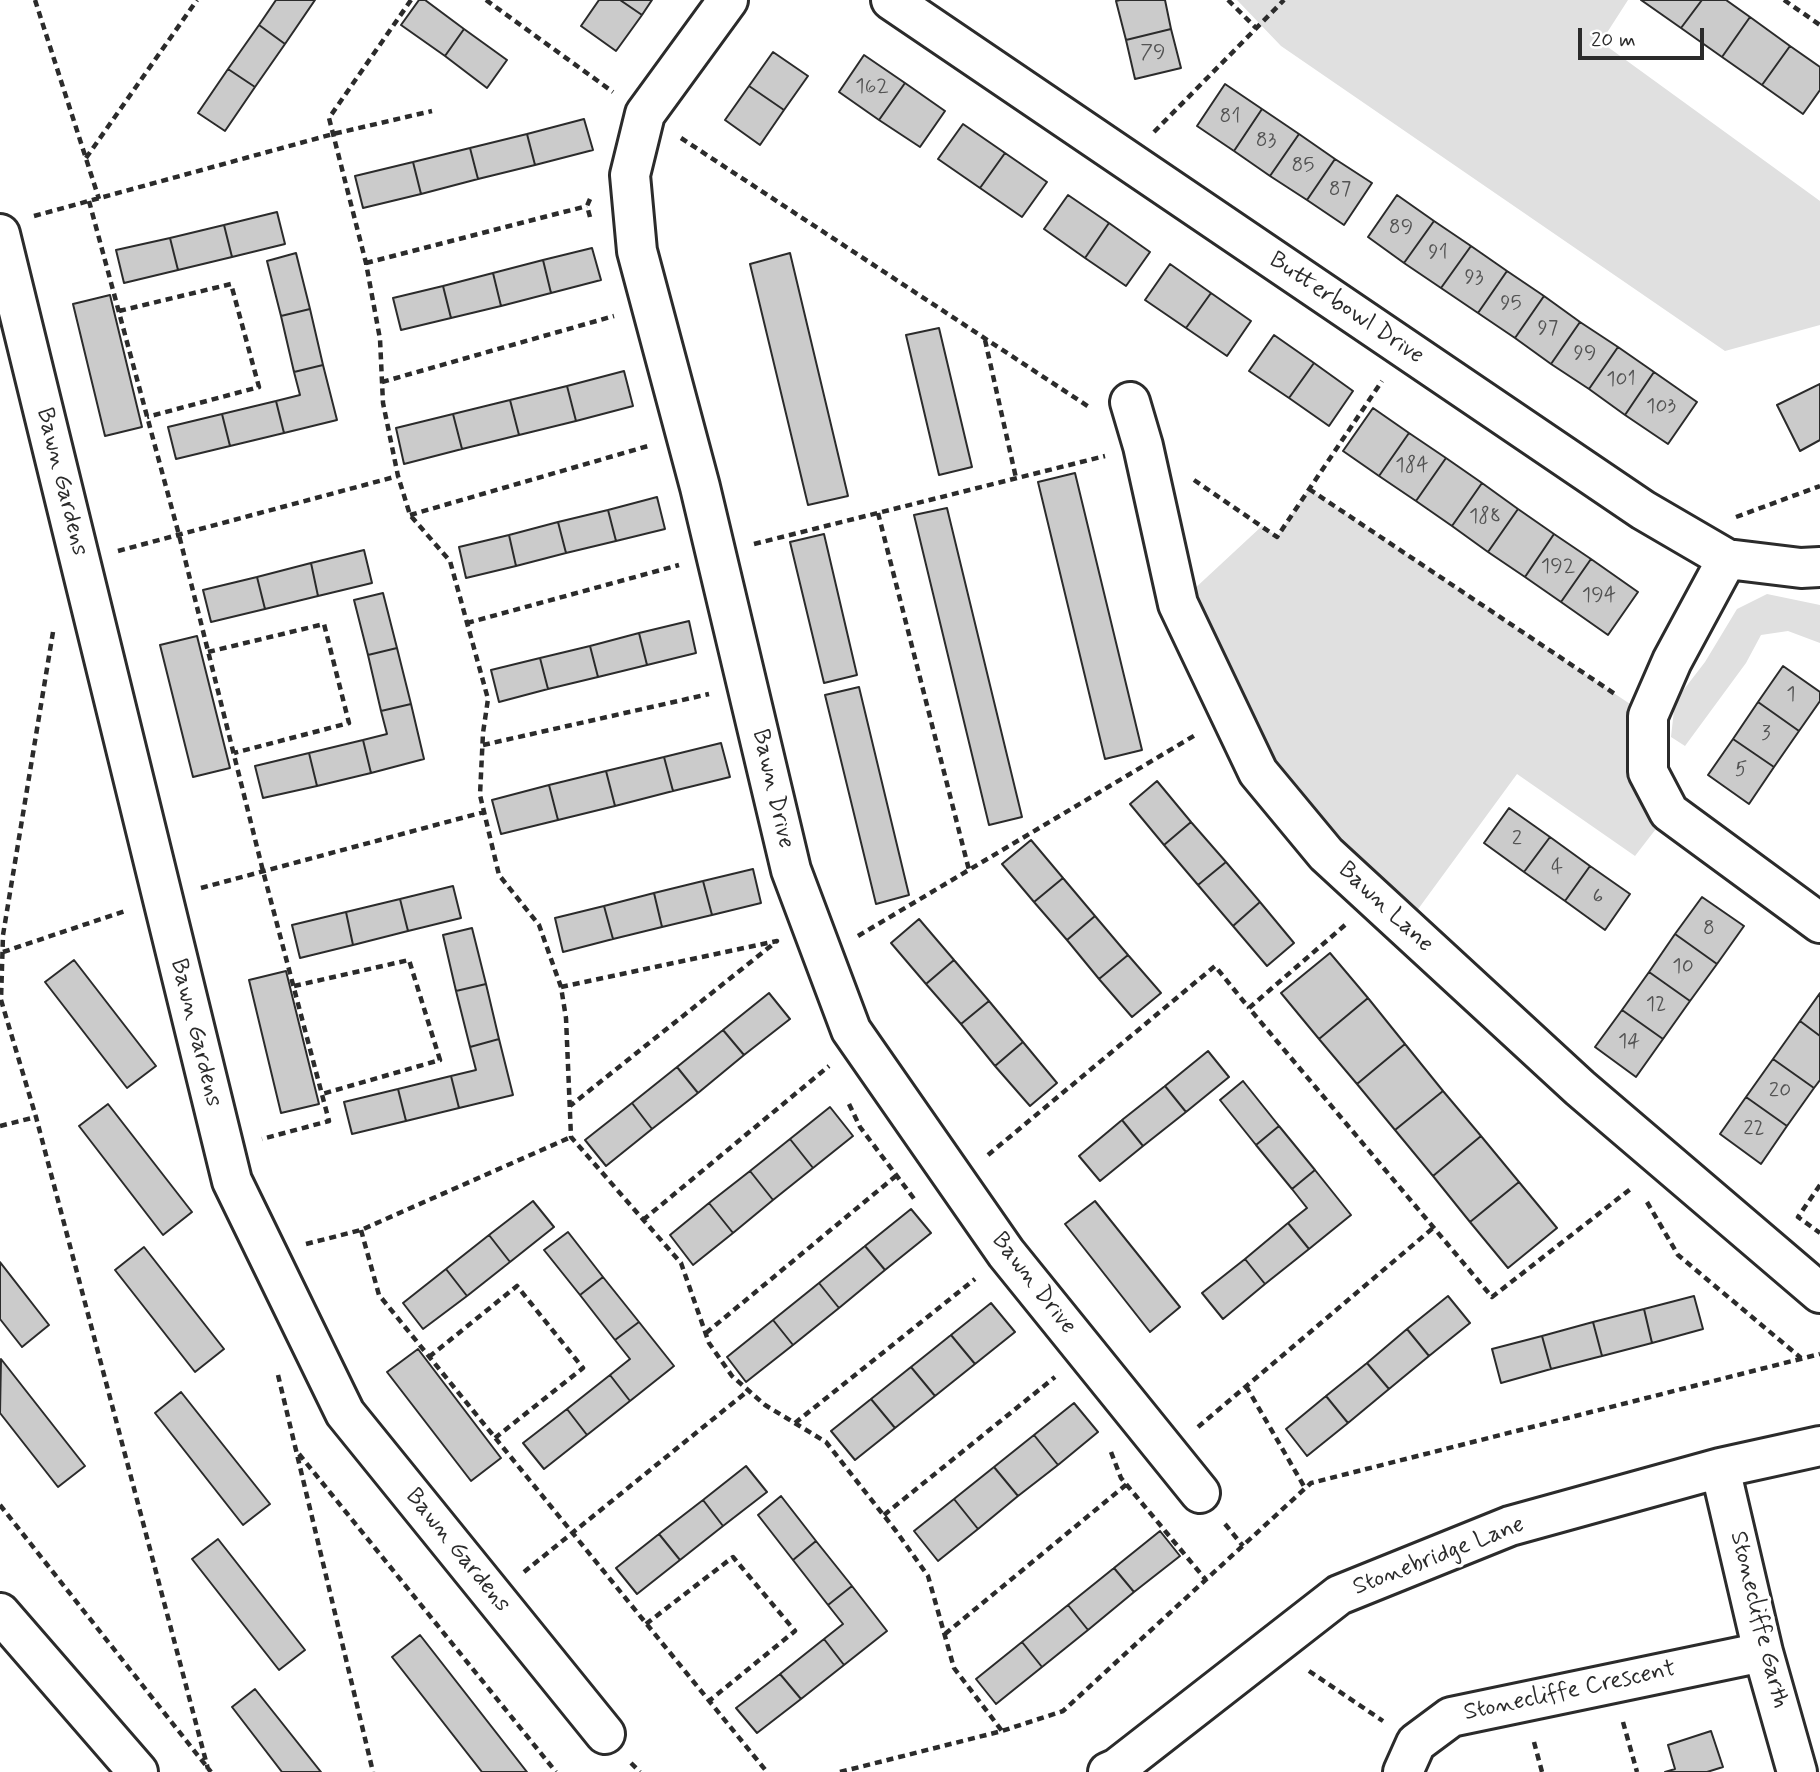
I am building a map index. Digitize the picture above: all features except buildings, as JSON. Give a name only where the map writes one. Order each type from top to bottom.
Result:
[{"type":"street","name":"Bawn Drive","points":[[728,0],[645,114],[630,175],[637,251],[700,487],[792,870],[851,1030],[1006,1253],[1200,1493]]},
{"type":"street","name":"Butterbowl Drive","points":[[891,0],[1643,510],[1727,559],[1801,568],[1820,567]]},
{"type":"street","name":"Bawn Gardens","points":[[13,226],[80,561],[232,1181],[345,1413],[605,1734]]},
{"type":"street","name":"Bawn Lane","points":[[1130,402],[1143,446],[1178,604],[1258,772],[1326,854],[1580,1088],[1820,1293]]},
{"type":"street","points":[[1727,559],[1671,662],[1648,716],[1648,772],[1669,812],[1820,923]]},
{"type":"street","name":"Stonebridge Lane","points":[[1108,1772],[1177,1723],[1339,1595],[1510,1526],[1720,1468],[1820,1446]]},
{"type":"street","name":"Stonecliffe Garth","points":[[1720,1468],[1763,1652],[1797,1772]]},
{"type":"street","points":[[0,1613],[138,1772]]},
{"type":"street","name":"Stonecliffe Crescent","points":[[1409,1758],[1451,1717],[1763,1652]]},
{"type":"path","points":[[35,0],[99,199]]},
{"type":"path","points":[[86,158],[197,0]]},
{"type":"path","points":[[411,0],[329,118],[366,263],[380,339],[383,403],[398,476],[410,515],[450,561],[488,699],[480,795],[499,875],[539,925],[561,987],[566,1018],[571,1137],[681,1263],[709,1343],[732,1376],[765,1405],[826,1442],[884,1515],[928,1576],[954,1668],[1002,1731]]},
{"type":"path","points":[[486,0],[645,114],[1095,411],[1277,537],[1404,348]]},
{"type":"path","points":[[1228,0],[1256,28]]},
{"type":"path","points":[[1127,160],[1284,0]]},
{"type":"path","points":[[1784,0],[1820,25]]},
{"type":"path","points":[[13,226],[89,201],[333,134],[432,111]]},
{"type":"path","points":[[89,201],[179,535],[329,1121],[224,1150]]},
{"type":"path","points":[[366,263],[587,206]]},
{"type":"path","points":[[119,311],[231,284],[259,387],[147,417]]},
{"type":"path","points":[[382,382],[615,316]]},
{"type":"path","points":[[985,340],[1016,478]]},
{"type":"path","points":[[410,515],[649,446]]},
{"type":"path","points":[[716,554],[1143,446]]},
{"type":"path","points":[[80,561],[398,476]]},
{"type":"path","points":[[1686,535],[1820,486]]},
{"type":"path","points":[[1309,489],[1648,716]]},
{"type":"path","points":[[878,513],[969,870]]},
{"type":"path","points":[[467,623],[680,565]]},
{"type":"path","points":[[55,620],[3,935],[1,1000],[36,1117],[209,1770]]},
{"type":"path","points":[[208,652],[324,624],[340,686],[349,723],[234,753]]},
{"type":"path","points":[[483,746],[713,693]]},
{"type":"path","points":[[824,957],[1230,714]]},
{"type":"path","points":[[3,952],[162,898],[484,812]]},
{"type":"path","points":[[1249,1008],[1375,899]]},
{"type":"path","points":[[561,987],[777,941],[570,1105]]},
{"type":"path","points":[[293,986],[409,960],[440,1060],[321,1094]]},
{"type":"path","points":[[956,1181],[1215,966],[1492,1297],[1637,1184]]},
{"type":"path","points":[[643,1220],[830,1065]]},
{"type":"path","points":[[0,1126],[36,1117]]},
{"type":"path","points":[[268,1254],[361,1230],[571,1137]]},
{"type":"path","points":[[706,1333],[897,1176]]},
{"type":"path","points":[[1820,1185],[1798,1217],[1820,1233]]},
{"type":"path","points":[[1644,1196],[1678,1255],[1802,1359]]},
{"type":"path","points":[[1167,1452],[1433,1228]]},
{"type":"path","points":[[361,1230],[379,1296],[767,1772]]},
{"type":"path","points":[[795,1423],[978,1277]]},
{"type":"path","points":[[429,1357],[517,1286],[583,1368],[495,1438]]},
{"type":"path","points":[[840,1772],[1002,1731],[1063,1711],[1311,1483],[1820,1354]]},
{"type":"path","points":[[277,1370],[373,1772]]},
{"type":"path","points":[[884,1515],[1058,1375]]},
{"type":"path","points":[[1246,1386],[1305,1488]]},
{"type":"path","points":[[493,1596],[749,1390]]},
{"type":"path","points":[[296,1452],[556,1772]]},
{"type":"path","points":[[944,1634],[1127,1485]]},
{"type":"path","points":[[0,1504],[209,1770]]},
{"type":"path","points":[[646,1624],[733,1556],[795,1631],[709,1701]]},
{"type":"path","points":[[1273,1647],[1409,1758]]},
{"type":"path","points":[[1612,1684],[1637,1772]]},
{"type":"shaded area","points":[[1237,0],[1628,0],[1601,42],[1820,201],[1820,325],[1725,351],[1281,46]]},
{"type":"shaded area","points":[[1309,489],[1648,716],[1669,812],[1635,856],[1517,774],[1405,927],[1326,854],[1178,604],[1262,526],[1277,537]]},
{"type":"shaded area","points":[[1767,594],[1820,605],[1820,643],[1788,631],[1761,635],[1746,663],[1685,746],[1671,737],[1675,701],[1705,662],[1737,609]]}]
